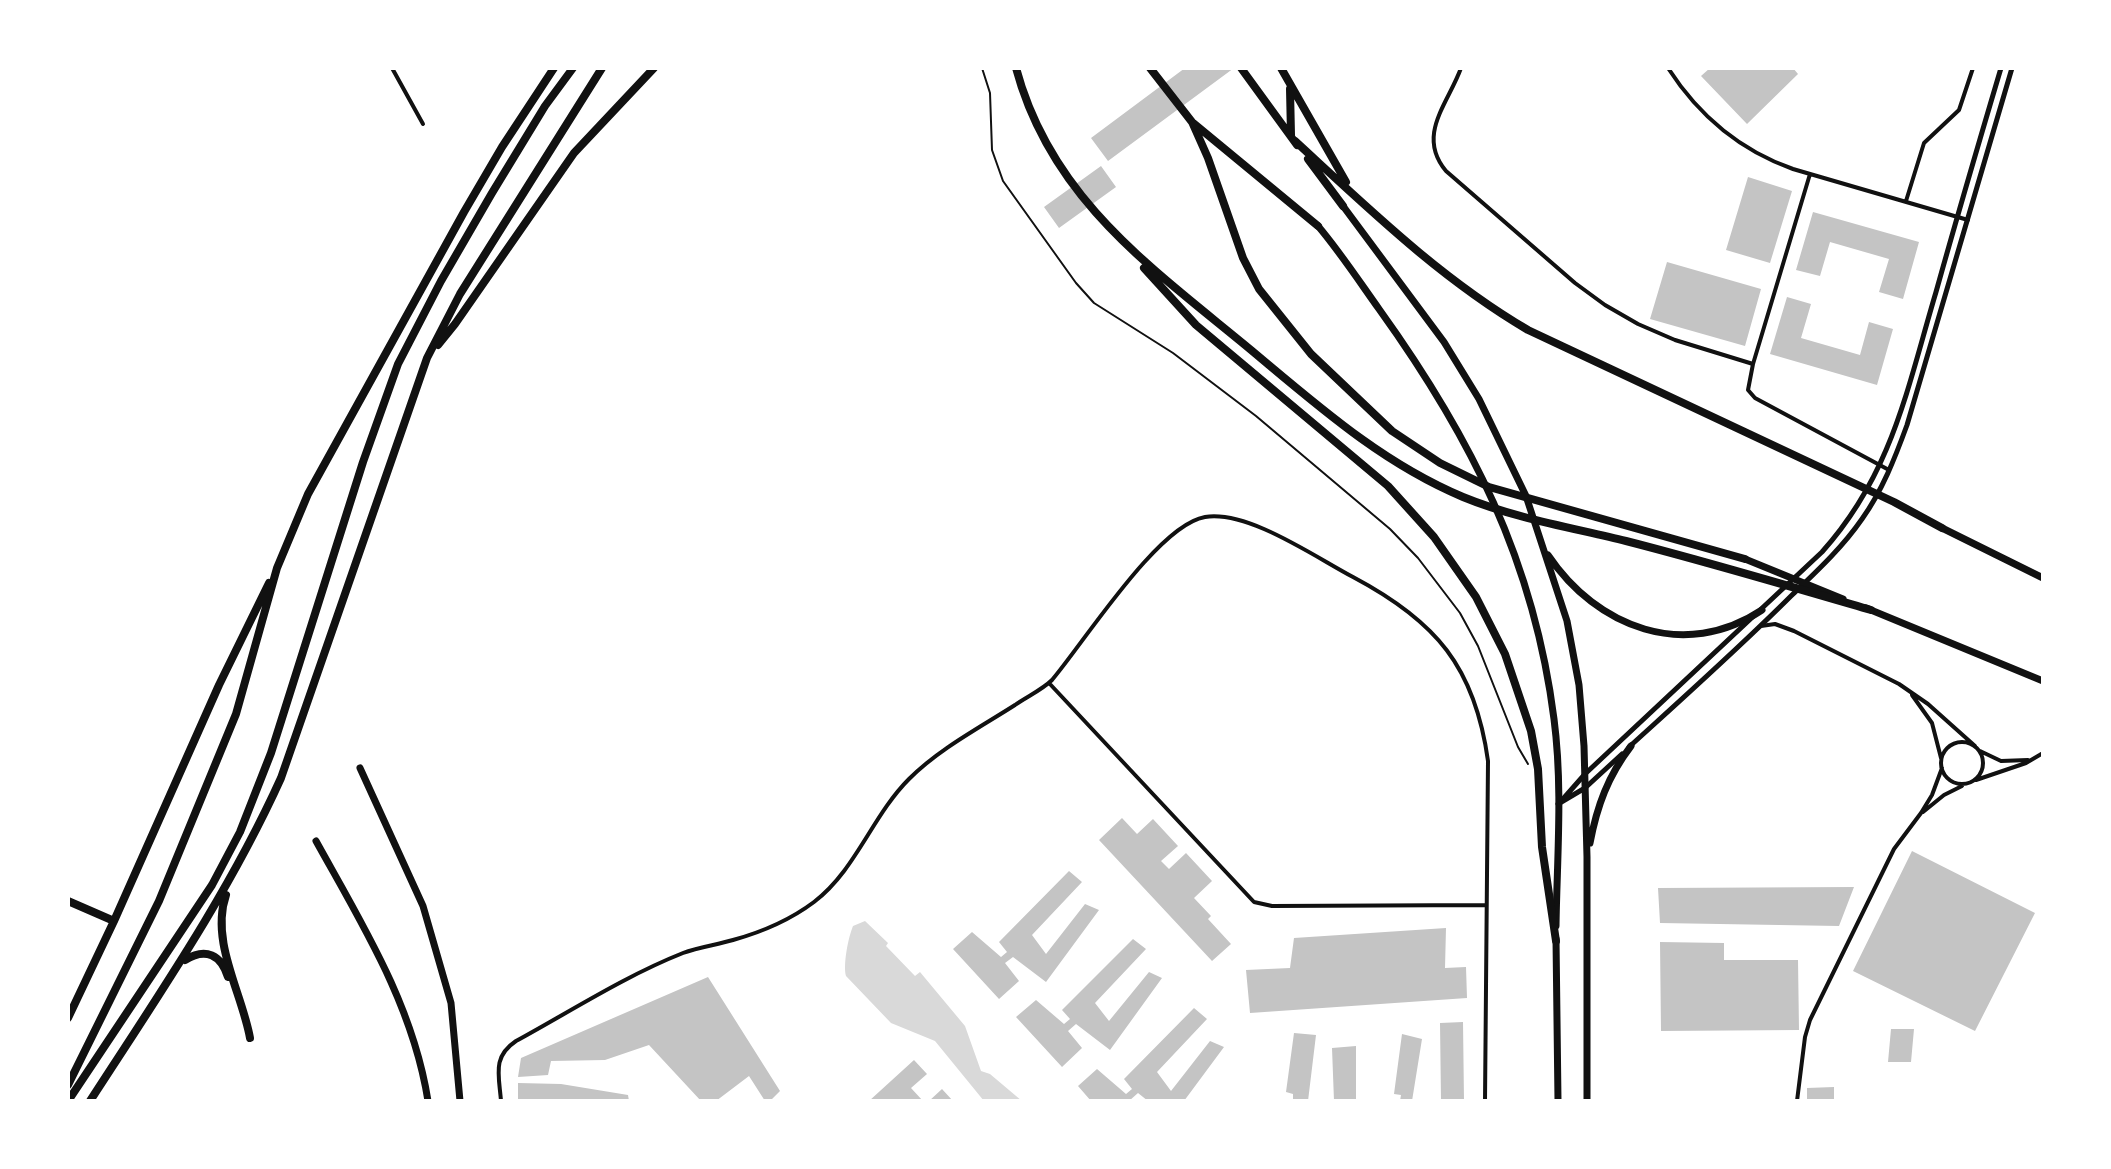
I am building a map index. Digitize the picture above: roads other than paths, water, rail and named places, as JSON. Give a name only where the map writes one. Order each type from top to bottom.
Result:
[{"type":"highway","points":[[68,1018],[219,685],[277,568],[308,494],[502,147],[554,68]]},
{"type":"highway","points":[[68,1101],[212,885],[240,832],[271,753],[358,476],[398,364],[492,193],[545,106],[573,68]]},
{"type":"highway","points":[[90,1101],[178,966],[230,879],[281,778],[427,358],[460,294],[602,68]]},
{"type":"highway","points":[[427,358],[455,324],[574,153],[654,68]]},
{"type":"highway","points":[[1016,68],[1032,116],[1055,159],[1083,198],[1196,325],[1362,463],[1409,508],[1476,597],[1505,654],[1531,731],[1538,769],[1542,847],[1556,941]]},
{"type":"highway","points":[[1150,68],[1192,122],[1318,226]]},
{"type":"highway","points":[[1241,68],[1343,206]]},
{"type":"highway","points":[[1281,68],[1352,193]]},
{"type":"highway","points":[[1290,85],[1293,139],[1385,224],[1467,292],[1528,330],[1894,502],[1942,528]]},
{"type":"highway","points":[[1192,122],[1250,274],[1269,303],[1311,354],[1392,431],[1417,450],[1465,477],[1509,494],[1745,559]]},
{"type":"highway","points":[[1125,246],[1366,443],[1466,498],[1711,563],[1871,610]]},
{"type":"highway","points":[[68,1085],[159,901],[236,714],[277,568]]},
{"type":"highway","points":[[178,966],[188,957],[204,952],[218,958],[225,967],[250,1038],[221,925],[230,879]]},
{"type":"highway","points":[[68,901],[114,921]]},
{"type":"main road","points":[[1343,206],[1444,342],[1479,399],[1513,464],[1560,597],[1574,653],[1582,714],[1587,857],[1587,1101]]},
{"type":"main road","points":[[1318,226],[1430,382],[1470,452],[1505,527],[1530,603],[1546,666],[1557,750],[1558,1101]]},
{"type":"main road","points":[[1942,528],[2043,578]]},
{"type":"main road","points":[[1541,542],[1563,574],[1589,599],[1621,620],[1651,632],[1679,636],[1710,632],[1737,625],[1762,610]]},
{"type":"main road","points":[[1745,559],[2043,681]]},
{"type":"main road","points":[[1587,857],[1604,790],[1631,746]]},
{"type":"main road","points":[[360,768],[423,906],[451,1003],[460,1101]]},
{"type":"main road","points":[[316,841],[382,960],[410,1027],[428,1101]]},
{"type":"street","points":[[392,68],[423,124]]},
{"type":"street","points":[[1461,68],[1431,137],[1435,155],[1446,171],[1575,283],[1605,305],[1675,340],[1753,364]]},
{"type":"street","points":[[1668,68],[1694,104],[1731,137],[1766,159],[1968,220]]},
{"type":"street","points":[[1906,202],[1924,143],[1959,110],[1973,68]]},
{"type":"street","points":[[1558,804],[1585,774],[1822,552],[1866,495],[1898,422],[2001,68]]},
{"type":"street","points":[[1558,804],[1585,788],[1761,626],[1852,532],[1873,502],[1907,425],[2012,68]]},
{"type":"street","points":[[1810,174],[1748,384],[1751,395],[1889,470]]},
{"type":"street","points":[[501,1101],[500,1058],[509,1046],[671,959],[758,932],[806,908],[841,875],[894,796],[921,768],[1049,683],[1142,566],[1173,533],[1189,522],[1205,517],[1238,519],[1256,525],[1390,599],[1430,630],[1459,667],[1478,707],[1488,761],[1485,1101]]},
{"type":"street","points":[[1761,626],[1775,624],[1815,640],[1907,690],[1992,758],[2009,762],[2038,757]]},
{"type":"street","points":[[1049,683],[1254,902],[1272,906],[1486,905]]},
{"type":"street","points":[[1907,690],[1932,723],[1948,779],[1954,783],[1968,784]]},
{"type":"street","points":[[1797,1101],[1810,1020],[1894,849],[1932,795],[1945,751],[1956,743],[1975,746]]},
{"type":"street","points":[[1974,781],[1984,764],[1980,751]]},
{"type":"street","points":[[1921,813],[1944,795],[2043,753]]}]
